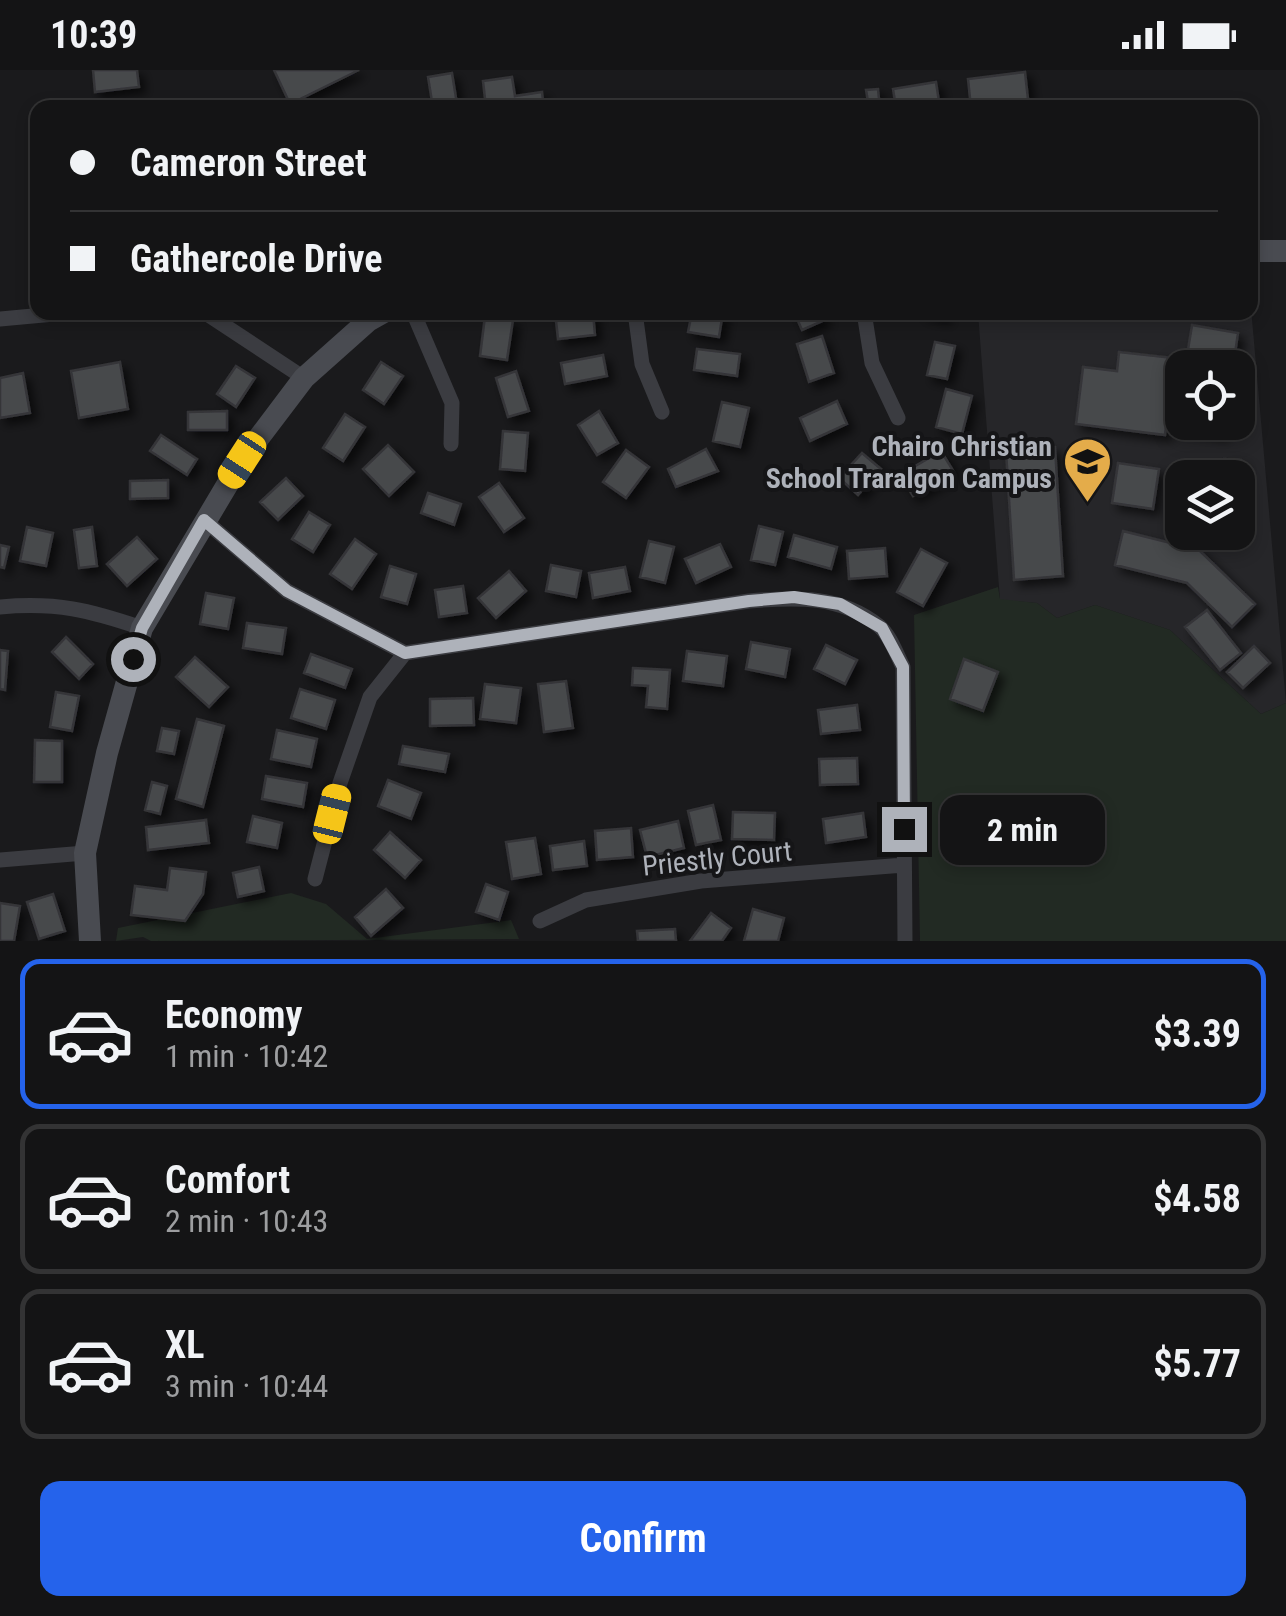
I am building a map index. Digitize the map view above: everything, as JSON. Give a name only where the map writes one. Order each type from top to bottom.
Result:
[{"type":"street","points":[[1258,252],[1286,251]]},
{"type":"street","points":[[0,319],[30,316]]},
{"type":"street","points":[[216,320],[304,378]]},
{"type":"street","points":[[90,941],[85,854],[107,753],[142,628],[242,460],[304,378],[370,320]]},
{"type":"street","points":[[416,320],[452,402],[451,444]]},
{"type":"street","points":[[636,320],[642,364],[662,412]]},
{"type":"street","points":[[865,320],[872,362],[898,418]]},
{"type":"street","points":[[204,520],[287,591],[405,653],[794,597],[840,604],[882,628],[903,667],[905,941]]},
{"type":"street","points":[[0,607],[42,603],[90,611],[142,628]]},
{"type":"street","points":[[315,878],[340,782],[370,697],[405,653]]},
{"type":"street","points":[[0,860],[85,854]]},
{"type":"street","name":"Priestly Court","points":[[540,921],[586,900],[700,881],[904,864]]},
{"type":"shaded area","name":"Chairo Christian School Traralgon Campus","points":[[979,320],[1252,320],[1255,350],[1165,350],[1165,440],[1255,440],[1255,353],[1286,703],[1261,714],[1170,630],[1095,605],[1057,618],[1037,603],[1000,600]]},
{"type":"shaded area","points":[[998,587],[1000,599],[1037,603],[1057,618],[1095,605],[1170,630],[1261,714],[1286,703],[1286,941],[920,941],[914,615]]},
{"type":"shaded area","points":[[291,893],[326,904],[367,939],[511,920],[519,939],[151,941],[143,937],[116,941],[118,928]]},
{"type":"building","points":[[93,70],[137,70],[139,87],[95,92]]},
{"type":"building","points":[[274,70],[359,70],[298,100],[288,100]]},
{"type":"building","points":[[1025,72],[1028,100],[970,100],[968,79]]},
{"type":"building","points":[[452,73],[456,100],[432,100],[428,77]]},
{"type":"building","points":[[512,77],[515,96],[542,92],[543,100],[485,100],[483,81]]},
{"type":"building","points":[[936,82],[939,100],[895,100],[893,89]]},
{"type":"building","points":[[878,89],[879,100],[868,100],[866,90]]},
{"type":"building","points":[[484,320],[513,320],[507,360],[480,356]]},
{"type":"building","points":[[556,320],[594,320],[595,335],[558,339]]},
{"type":"building","points":[[690,320],[722,320],[719,337],[688,332]]},
{"type":"building","points":[[798,320],[825,320],[802,330]]},
{"type":"building","points":[[1192,325],[1238,333],[1236,350],[1188,350]]},
{"type":"building","points":[[822,336],[834,373],[809,382],[797,344]]},
{"type":"building","points":[[935,342],[955,346],[947,379],[927,375]]},
{"type":"building","points":[[697,349],[740,354],[737,376],[694,370]]},
{"type":"building","points":[[1119,352],[1165,357],[1165,435],[1076,424],[1083,367],[1117,371]]},
{"type":"building","points":[[603,355],[607,376],[565,384],[561,363]]},
{"type":"building","points":[[120,362],[128,409],[79,418],[71,371]]},
{"type":"building","points":[[381,362],[403,376],[384,404],[363,390]]},
{"type":"building","points":[[236,366],[255,378],[236,407],[217,394]]},
{"type":"building","points":[[516,371],[529,411],[508,417],[496,378]]},
{"type":"building","points":[[23,373],[30,413],[0,418],[0,378]]},
{"type":"building","points":[[946,389],[972,396],[962,434],[936,427]]},
{"type":"building","points":[[837,401],[847,424],[810,441],[800,418]]},
{"type":"building","points":[[722,402],[749,408],[740,447],[713,441]]},
{"type":"building","points":[[227,411],[227,430],[188,430],[188,412]]},
{"type":"building","points":[[599,411],[618,443],[597,455],[578,425]]},
{"type":"building","points":[[345,414],[365,427],[343,461],[323,448]]},
{"type":"building","points":[[503,431],[528,433],[525,471],[500,469]]},
{"type":"building","points":[[161,435],[197,459],[187,475],[150,451]]},
{"type":"building","points":[[388,445],[414,472],[389,496],[363,469]]},
{"type":"building","points":[[1055,447],[1063,576],[1014,580],[1006,451]]},
{"type":"building","points":[[706,449],[718,471],[676,487],[668,469]]},
{"type":"building","points":[[626,450],[649,467],[626,498],[603,482]]},
{"type":"building","points":[[941,451],[954,472],[913,496],[900,475]]},
{"type":"building","points":[[862,453],[881,469],[858,495],[839,478]]},
{"type":"building","points":[[1118,463],[1159,469],[1153,509],[1112,503]]},
{"type":"building","points":[[286,478],[303,496],[278,520],[260,502]]},
{"type":"building","points":[[168,480],[168,498],[130,499],[130,481]]},
{"type":"building","points":[[499,483],[524,518],[504,532],[479,497]]},
{"type":"building","points":[[428,493],[461,504],[454,525],[421,513]]},
{"type":"building","points":[[309,512],[330,525],[313,552],[292,539]]},
{"type":"building","points":[[759,526],[783,532],[775,565],[751,560]]},
{"type":"building","points":[[27,527],[53,533],[46,566],[20,561]]},
{"type":"building","points":[[92,527],[97,566],[79,568],[74,530]]},
{"type":"building","points":[[1123,531],[1165,542],[1165,550],[1199,550],[1255,604],[1232,627],[1187,583],[1115,565]]},
{"type":"building","points":[[794,535],[837,547],[831,569],[788,557]]},
{"type":"building","points":[[137,537],[157,559],[127,586],[107,564]]},
{"type":"building","points":[[355,539],[376,554],[352,589],[330,574]]},
{"type":"building","points":[[649,541],[674,547],[665,583],[640,577]]},
{"type":"building","points":[[720,544],[731,567],[696,583],[685,559]]},
{"type":"building","points":[[0,545],[9,547],[4,568],[0,567]]},
{"type":"building","points":[[885,548],[887,576],[849,579],[847,551]]},
{"type":"building","points":[[921,549],[947,563],[923,606],[897,592]]},
{"type":"building","points":[[551,565],[581,571],[576,597],[546,591]]},
{"type":"building","points":[[390,566],[416,574],[407,604],[381,597]]},
{"type":"building","points":[[625,567],[630,591],[593,598],[589,573]]},
{"type":"building","points":[[509,571],[526,591],[496,618],[478,598]]},
{"type":"building","points":[[463,586],[467,613],[439,617],[435,590]]},
{"type":"building","points":[[206,593],[234,598],[228,629],[200,624]]},
{"type":"building","points":[[1207,610],[1241,653],[1220,670],[1185,627]]},
{"type":"building","points":[[247,623],[286,628],[282,654],[243,648]]},
{"type":"building","points":[[66,637],[93,664],[79,679],[52,652]]},
{"type":"building","points":[[751,642],[790,649],[785,677],[746,669]]},
{"type":"building","points":[[826,645],[857,660],[845,684],[814,669]]},
{"type":"building","points":[[1254,646],[1270,663],[1243,688],[1227,672]]},
{"type":"building","points":[[0,650],[8,651],[5,690],[0,689]]},
{"type":"building","points":[[687,651],[727,656],[723,686],[683,681]]},
{"type":"building","points":[[311,654],[352,669],[345,688],[304,673]]},
{"type":"building","points":[[195,657],[228,687],[209,707],[176,677]]},
{"type":"building","points":[[964,659],[998,672],[983,711],[950,699]]},
{"type":"building","points":[[633,668],[670,670],[667,709],[646,707],[648,686],[632,685]]},
{"type":"building","points":[[566,681],[573,728],[544,732],[538,684]]},
{"type":"building","points":[[485,684],[521,688],[516,723],[480,719]]},
{"type":"building","points":[[300,689],[335,700],[326,729],[291,718]]},
{"type":"building","points":[[56,692],[79,696],[72,731],[50,727]]},
{"type":"building","points":[[473,698],[474,725],[430,726],[430,699]]},
{"type":"building","points":[[857,705],[860,730],[821,734],[818,710]]},
{"type":"building","points":[[197,719],[224,726],[203,807],[176,799]]},
{"type":"building","points":[[162,728],[179,731],[174,754],[157,751]]},
{"type":"building","points":[[277,730],[317,739],[311,767],[271,759]]},
{"type":"building","points":[[35,740],[62,741],[62,782],[34,782]]},
{"type":"building","points":[[403,746],[449,754],[445,772],[399,764]]},
{"type":"building","points":[[857,758],[858,784],[820,785],[819,759]]},
{"type":"building","points":[[266,776],[307,783],[303,807],[262,799]]},
{"type":"building","points":[[388,780],[421,793],[411,819],[378,806]]},
{"type":"building","points":[[152,782],[167,786],[160,814],[145,810]]},
{"type":"building","points":[[713,805],[721,840],[696,845],[688,811]]},
{"type":"building","points":[[733,812],[775,813],[774,840],[732,839]]},
{"type":"building","points":[[863,813],[866,837],[826,843],[823,819]]},
{"type":"building","points":[[253,816],[282,823],[277,848],[247,842]]},
{"type":"building","points":[[206,820],[209,843],[148,850],[146,827]]},
{"type":"building","points":[[678,821],[684,848],[647,857],[640,830]]},
{"type":"building","points":[[631,828],[633,857],[597,860],[595,831]]},
{"type":"building","points":[[390,832],[421,860],[405,878],[374,850]]},
{"type":"building","points":[[535,838],[541,874],[512,879],[506,842]]},
{"type":"building","points":[[584,841],[587,866],[553,870],[550,846]]},
{"type":"building","points":[[259,867],[264,891],[238,897],[233,873]]},
{"type":"building","points":[[170,868],[206,872],[203,894],[185,921],[131,915],[135,886],[167,890]]},
{"type":"building","points":[[486,884],[508,892],[499,920],[476,912]]},
{"type":"building","points":[[386,889],[403,908],[371,936],[355,917]]},
{"type":"building","points":[[53,894],[65,931],[39,939],[27,902]]},
{"type":"building","points":[[0,903],[20,906],[14,941],[0,941]]},
{"type":"building","points":[[753,909],[784,918],[778,941],[744,941]]},
{"type":"building","points":[[711,913],[731,928],[722,941],[690,941]]},
{"type":"building","points":[[675,929],[676,941],[638,941],[637,931]]},
{"type":"place","name":"Chairo Christian School Traralgon Campus","points":[[1087,504]]},
{"type":"route","points":[[133,659],[142,628],[204,520],[287,591],[405,653],[749,601],[794,597],[840,604],[882,628],[903,667],[904,829]]}]
